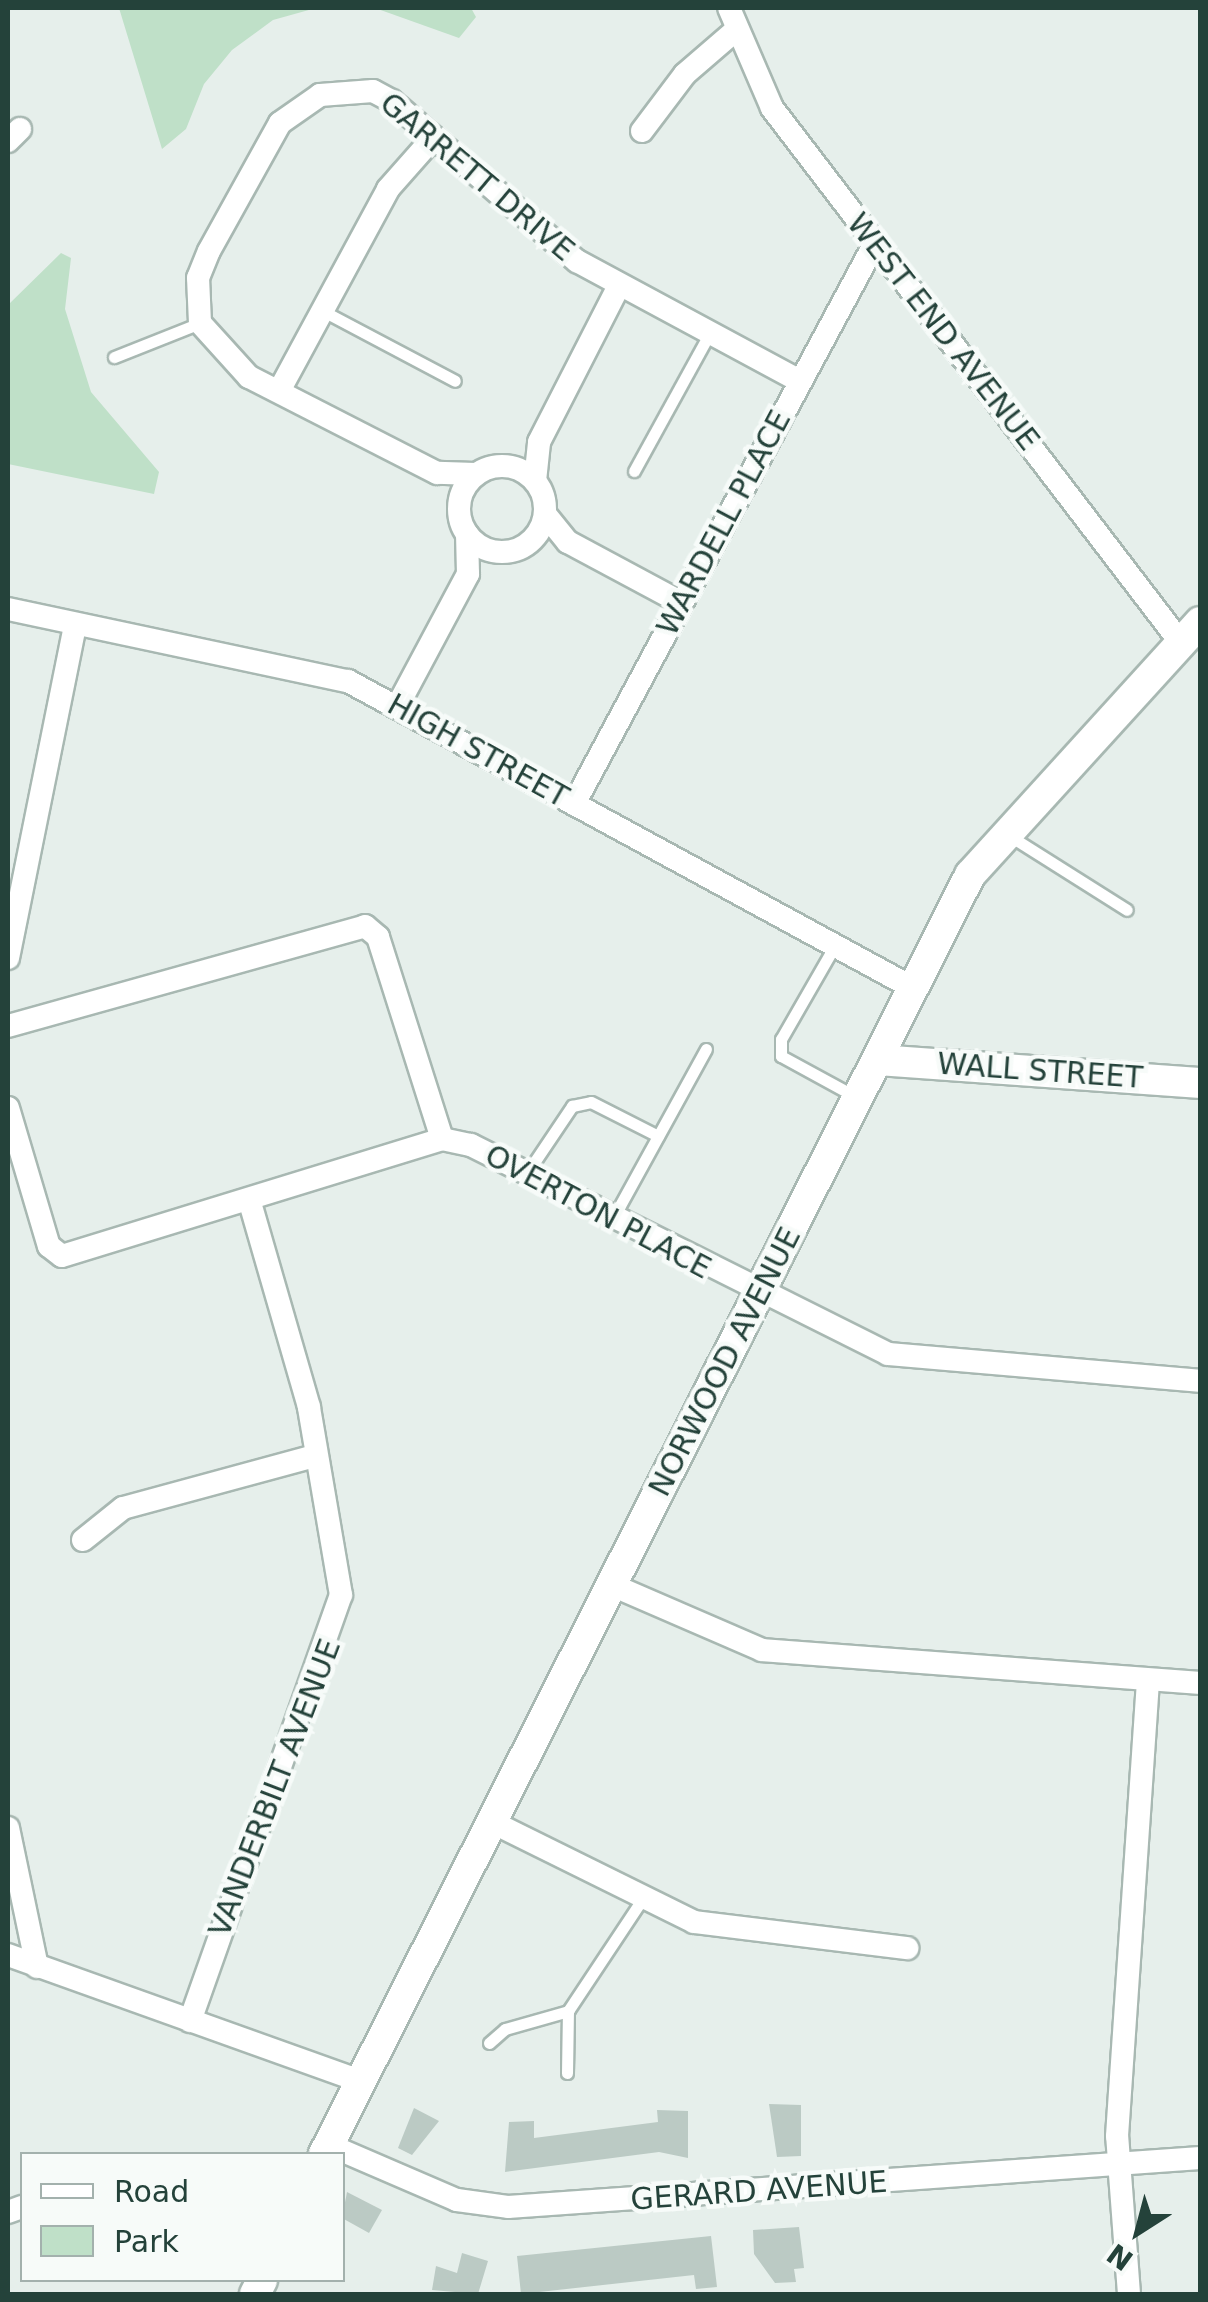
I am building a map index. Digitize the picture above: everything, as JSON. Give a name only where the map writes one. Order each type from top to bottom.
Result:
[{"type":"street","points":[[642,131],[732,19]]},
{"type":"street","name":"WEST END AVENUE","points":[[732,19],[772,108],[875,243],[1194,634]]},
{"type":"street","name":"GARRETT DRIVE","points":[[200,323],[198,278],[209,251],[295,106],[373,91],[434,137],[545,236],[618,286],[800,381]]},
{"type":"street","points":[[279,390],[388,189],[434,137]]},
{"type":"street","name":"WARDELL PLACE","points":[[574,804],[875,243]]},
{"type":"street","points":[[618,286],[539,442],[535,480],[545,514],[568,542],[682,602]]},
{"type":"street","points":[[200,323],[225,360],[437,472],[476,474],[506,465],[539,442]]},
{"type":"street","points":[[506,465],[535,480]]},
{"type":"street","points":[[437,472],[459,505],[467,534],[468,574]]},
{"type":"street","points":[[459,505],[476,474]]},
{"type":"street","points":[[530,542],[545,514]]},
{"type":"street","points":[[467,534],[498,552]]},
{"type":"street","points":[[397,707],[468,574],[498,552],[530,542],[568,542]]},
{"type":"street","name":"HIGH STREET","points":[[8,609],[348,680],[914,988]]},
{"type":"street","points":[[8,958],[14,891],[75,625]]},
{"type":"street","name":"NORWOOD AVENUE","points":[[327,2150],[914,988],[1002,831],[1194,634]]},
{"type":"street","points":[[8,1026],[371,928],[442,1139],[250,1202],[62,1256],[49,1246],[8,1108]]},
{"type":"street","name":"WALL STREET","points":[[879,1060],[1200,1083]]},
{"type":"street","name":"OVERTON PLACE","points":[[442,1139],[526,1174],[758,1294],[910,1359],[1200,1381]]},
{"type":"street","name":"VANDERBILT AVENUE","points":[[190,2021],[340,1612],[315,1456],[250,1202]]},
{"type":"street","points":[[82,1540],[123,1508],[315,1456]]},
{"type":"street","points":[[612,1585],[762,1650],[1200,1683]]},
{"type":"street","points":[[1129,2294],[1119,2164],[1148,1680]]},
{"type":"street","points":[[492,1822],[641,1901],[732,1931],[907,1948]]},
{"type":"street","points":[[8,1828],[37,1967]]},
{"type":"street","points":[[8,1956],[362,2082]]},
{"type":"street","name":"GERARD AVENUE","points":[[345,2157],[458,2200],[508,2207],[1200,2158]]},
{"type":"lane","points":[[323,311],[456,381]]},
{"type":"lane","points":[[114,357],[200,323]]},
{"type":"lane","points":[[634,471],[710,334]]},
{"type":"lane","points":[[1002,831],[1128,910]]},
{"type":"lane","points":[[834,947],[781,1039],[781,1056],[859,1098]]},
{"type":"lane","points":[[612,1220],[706,1049]]},
{"type":"lane","points":[[526,1174],[572,1106],[591,1102],[658,1136]]},
{"type":"lane","points":[[566,2072],[568,2011],[641,1901]]},
{"type":"lane","points":[[490,2043],[505,2029],[568,2011]]},
{"type":"green space","points":[[119,8],[316,8],[273,20],[232,50],[204,84],[186,129],[162,149]]},
{"type":"green space","points":[[375,8],[471,8],[476,17],[459,38]]},
{"type":"green space","points":[[61,253],[71,258],[65,309],[91,392],[159,472],[154,494],[8,464],[8,305]]},
{"type":"building","points":[[769,2104],[801,2105],[801,2156],[777,2157]]},
{"type":"building","points":[[414,2108],[439,2121],[412,2155],[398,2148]]},
{"type":"building","points":[[657,2110],[688,2111],[688,2158],[659,2152],[505,2172],[509,2122],[534,2121],[534,2138],[658,2122]]},
{"type":"building","points":[[347,2192],[382,2210],[369,2233],[345,2220]]},
{"type":"building","points":[[799,2227],[804,2268],[794,2269],[796,2282],[775,2283],[754,2254],[753,2230]]},
{"type":"building","points":[[711,2236],[717,2287],[696,2289],[694,2275],[521,2294],[517,2256]]},
{"type":"building","points":[[462,2253],[488,2261],[478,2294],[432,2290],[436,2266],[457,2273]]}]
